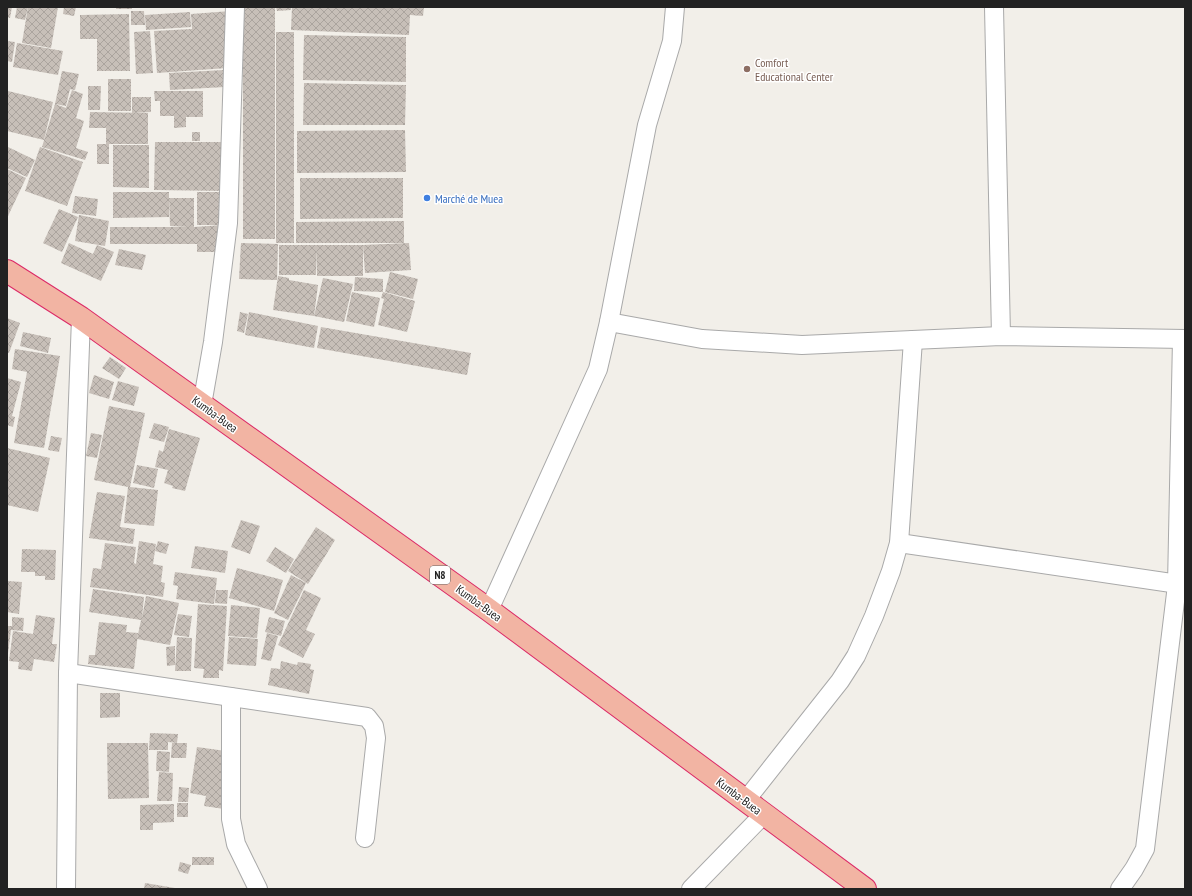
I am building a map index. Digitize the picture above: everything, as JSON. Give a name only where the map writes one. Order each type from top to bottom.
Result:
[{"type":"highway","name":"Kumba-Buea","points":[[7,271],[81,318],[489,610],[865,889]]},
{"type":"street","points":[[202,405],[213,342],[228,223],[235,7]]},
{"type":"street","points":[[489,610],[598,369],[609,322],[634,186],[647,125],[672,41],[675,7]]},
{"type":"street","points":[[994,7],[1001,336]]},
{"type":"street","points":[[66,889],[68,673],[81,318]]},
{"type":"street","points":[[609,322],[702,339],[802,345],[1001,336],[1184,339],[1181,585],[1145,849],[1134,870],[1120,889]]},
{"type":"street","points":[[746,800],[840,681],[856,656],[874,616],[891,571],[900,543],[913,340]]},
{"type":"street","points":[[900,543],[1181,585]]},
{"type":"street","points":[[68,673],[367,717],[374,726],[376,738],[365,838]]},
{"type":"street","points":[[231,697],[231,819],[236,844],[258,889]]},
{"type":"street","points":[[692,889],[764,814]]},
{"type":"building","points":[[7,7],[12,7],[10,18],[7,17]]},
{"type":"building","points":[[17,7],[28,7],[25,20],[15,18]]},
{"type":"building","points":[[28,7],[58,7],[51,48],[22,43]]},
{"type":"building","points":[[64,7],[76,7],[74,16],[63,14]]},
{"type":"building","points":[[116,7],[132,7],[132,9],[116,9]]},
{"type":"building","points":[[243,7],[275,7],[275,239],[243,239]]},
{"type":"building","points":[[276,7],[291,7],[291,10],[277,11]]},
{"type":"building","points":[[292,7],[424,7],[423,16],[410,15],[409,35],[291,30]]},
{"type":"building","points":[[131,11],[144,11],[145,25],[131,25]]},
{"type":"building","points":[[231,11],[232,26],[225,26],[227,68],[157,73],[154,31],[192,29],[191,14]]},
{"type":"building","points":[[190,12],[191,27],[146,30],[145,15]]},
{"type":"building","points":[[129,14],[130,71],[97,71],[97,39],[80,39],[80,15]]},
{"type":"building","points":[[150,31],[153,73],[136,74],[134,32]]},
{"type":"building","points":[[276,32],[294,32],[294,243],[276,243]]},
{"type":"building","points":[[304,35],[406,37],[406,82],[303,80]]},
{"type":"building","points":[[7,41],[15,42],[12,62],[7,61]]},
{"type":"building","points":[[17,43],[63,51],[58,75],[13,67]]},
{"type":"building","points":[[224,70],[225,87],[170,90],[169,73]]},
{"type":"building","points":[[62,71],[79,74],[75,90],[70,89],[66,106],[55,104]]},
{"type":"building","points":[[108,79],[131,79],[131,111],[108,111]]},
{"type":"building","points":[[304,83],[406,85],[405,125],[303,125]]},
{"type":"building","points":[[88,86],[101,86],[100,110],[88,110]]},
{"type":"building","points":[[72,90],[83,94],[76,118],[84,121],[76,148],[88,152],[85,160],[42,147],[55,104],[66,108]]},
{"type":"building","points":[[8,91],[53,102],[44,140],[7,131]]},
{"type":"building","points":[[154,91],[203,91],[203,117],[186,117],[186,127],[174,128],[174,116],[160,116],[160,101],[155,101]]},
{"type":"building","points":[[132,97],[151,97],[151,112],[132,113]]},
{"type":"building","points":[[90,112],[148,113],[148,144],[109,144],[109,164],[97,164],[97,144],[106,144],[106,128],[89,128]]},
{"type":"building","points":[[405,130],[406,172],[297,173],[297,131]]},
{"type":"building","points":[[192,132],[200,132],[200,141],[192,141]]},
{"type":"building","points":[[155,142],[225,142],[225,191],[154,190]]},
{"type":"building","points":[[113,145],[149,145],[149,188],[113,187]]},
{"type":"building","points":[[8,147],[35,160],[27,177],[7,168]]},
{"type":"building","points":[[40,147],[83,162],[67,206],[25,191]]},
{"type":"building","points":[[7,169],[26,178],[8,216],[7,216]]},
{"type":"building","points":[[300,178],[403,178],[403,218],[300,219]]},
{"type":"building","points":[[113,192],[169,192],[169,217],[113,218]]},
{"type":"building","points":[[197,192],[227,192],[226,225],[197,225]]},
{"type":"building","points":[[75,196],[98,199],[96,216],[72,213]]},
{"type":"building","points":[[169,198],[194,198],[194,227],[223,225],[223,252],[197,252],[197,244],[110,244],[110,227],[188,227],[170,226]]},
{"type":"building","points":[[59,209],[78,217],[62,252],[43,243]]},
{"type":"building","points":[[79,215],[109,221],[105,246],[75,241]]},
{"type":"building","points":[[404,221],[404,243],[296,243],[296,222]]},
{"type":"building","points":[[69,243],[93,254],[97,245],[114,252],[101,281],[61,263]]},
{"type":"building","points":[[241,243],[278,244],[277,280],[239,279]]},
{"type":"building","points":[[409,243],[411,270],[365,273],[363,245]]},
{"type":"building","points":[[279,245],[363,245],[363,276],[317,276],[317,249],[316,275],[279,275]]},
{"type":"building","points":[[119,249],[146,255],[142,270],[115,265]]},
{"type":"building","points":[[390,272],[418,279],[413,299],[385,292]]},
{"type":"building","points":[[278,276],[289,278],[289,280],[318,285],[314,316],[273,310]]},
{"type":"building","points":[[355,277],[383,279],[383,292],[354,291]]},
{"type":"building","points":[[323,278],[353,284],[344,322],[314,316]]},
{"type":"building","points":[[352,292],[380,298],[374,327],[346,321]]},
{"type":"building","points":[[383,292],[415,301],[407,332],[378,325],[384,299],[381,298]]},
{"type":"building","points":[[240,312],[248,314],[244,333],[237,331]]},
{"type":"building","points":[[249,312],[318,326],[314,348],[245,335]]},
{"type":"building","points":[[7,318],[20,323],[9,353],[7,352]]},
{"type":"building","points":[[321,327],[471,353],[467,375],[317,348]]},
{"type":"building","points":[[23,332],[51,338],[48,353],[20,346]]},
{"type":"building","points":[[15,349],[60,356],[44,448],[14,443],[27,372],[12,369]]},
{"type":"building","points":[[110,357],[126,368],[119,379],[102,368]]},
{"type":"building","points":[[94,375],[114,382],[109,399],[89,393]]},
{"type":"building","points":[[7,378],[21,382],[12,416],[15,417],[13,427],[7,425]]},
{"type":"building","points":[[118,381],[139,387],[134,406],[112,400]]},
{"type":"building","points":[[109,406],[145,413],[130,487],[158,490],[154,526],[124,523],[128,487],[94,480]]},
{"type":"building","points":[[154,423],[169,427],[164,442],[149,438]]},
{"type":"building","points":[[169,429],[200,438],[185,491],[172,488],[173,486],[164,483],[168,470],[155,467],[159,450],[163,452]]},
{"type":"building","points":[[91,433],[102,435],[97,458],[86,456]]},
{"type":"building","points":[[51,436],[62,438],[59,452],[48,450]]},
{"type":"building","points":[[7,448],[50,458],[38,512],[7,505]]},
{"type":"building","points":[[137,465],[158,469],[154,488],[133,483]]},
{"type":"building","points":[[97,492],[125,496],[120,527],[135,529],[133,544],[89,538]]},
{"type":"building","points":[[241,520],[260,526],[250,554],[231,547]]},
{"type":"building","points":[[316,527],[335,540],[308,584],[288,571]]},
{"type":"building","points":[[139,541],[156,544],[153,564],[163,566],[161,582],[165,583],[163,597],[90,587],[93,568],[101,569],[105,543],[136,547],[134,563],[136,564]]},
{"type":"building","points":[[158,541],[169,544],[166,554],[155,551]]},
{"type":"building","points":[[195,546],[228,551],[225,573],[191,568]]},
{"type":"building","points":[[275,547],[294,559],[286,573],[266,561]]},
{"type":"building","points":[[22,549],[56,550],[55,580],[45,580],[45,576],[35,576],[35,572],[21,572]]},
{"type":"building","points":[[237,568],[283,580],[274,611],[229,598]]},
{"type":"building","points":[[175,572],[217,578],[214,604],[176,599],[178,586],[173,585]]},
{"type":"building","points":[[291,575],[306,583],[288,620],[274,613]]},
{"type":"building","points":[[7,581],[22,582],[19,614],[7,612]]},
{"type":"building","points":[[93,589],[144,597],[142,618],[146,596],[179,603],[170,645],[137,639],[141,620],[89,612]]},
{"type":"building","points":[[216,590],[228,590],[227,604],[215,603]]},
{"type":"building","points":[[304,590],[321,598],[306,630],[315,634],[303,658],[278,645]]},
{"type":"building","points":[[198,604],[227,606],[223,671],[219,670],[219,678],[203,678],[204,669],[194,668]]},
{"type":"building","points":[[231,605],[260,608],[257,638],[228,636]]},
{"type":"building","points":[[178,614],[192,616],[189,637],[174,635]]},
{"type":"building","points":[[36,615],[55,618],[52,644],[57,644],[54,662],[34,659],[32,671],[18,669],[19,662],[9,661],[13,631],[33,634]]},
{"type":"building","points":[[12,617],[24,618],[23,631],[11,630],[7,661],[7,626],[12,626]]},
{"type":"building","points":[[269,617],[285,621],[281,636],[265,632]]},
{"type":"building","points":[[99,622],[127,625],[126,632],[138,633],[134,669],[88,664],[89,655],[95,655]]},
{"type":"building","points":[[267,633],[278,636],[271,661],[261,659]]},
{"type":"building","points":[[177,637],[192,638],[191,671],[175,671]]},
{"type":"building","points":[[229,637],[258,639],[256,666],[227,664]]},
{"type":"building","points":[[175,646],[175,665],[167,666],[166,647]]},
{"type":"building","points":[[281,661],[297,665],[298,662],[311,664],[310,669],[314,670],[309,694],[268,685],[271,668],[280,669]]},
{"type":"building","points":[[100,693],[120,693],[120,717],[100,718]]},
{"type":"building","points":[[150,733],[178,734],[177,743],[168,742],[168,750],[149,750]]},
{"type":"building","points":[[107,743],[148,743],[149,798],[108,799]]},
{"type":"building","points":[[172,743],[187,743],[186,758],[171,758]]},
{"type":"building","points":[[197,747],[233,752],[224,809],[204,806],[206,796],[190,793]]},
{"type":"building","points":[[157,751],[170,752],[169,772],[156,771]]},
{"type":"building","points":[[159,772],[173,773],[172,801],[157,801]]},
{"type":"building","points":[[179,787],[189,788],[188,802],[178,802]]},
{"type":"building","points":[[177,803],[188,803],[188,817],[177,817]]},
{"type":"building","points":[[174,804],[174,822],[153,823],[153,830],[140,830],[140,805]]},
{"type":"building","points":[[192,857],[214,857],[214,865],[192,865]]},
{"type":"building","points":[[180,862],[191,865],[188,874],[178,871]]},
{"type":"building","points":[[145,883],[175,888],[175,889],[144,889]]},
{"type":"place","name":"Comfort Educational Center","points":[[747,69]]},
{"type":"place","name":"Marché de Muea","points":[[427,198]]}]
